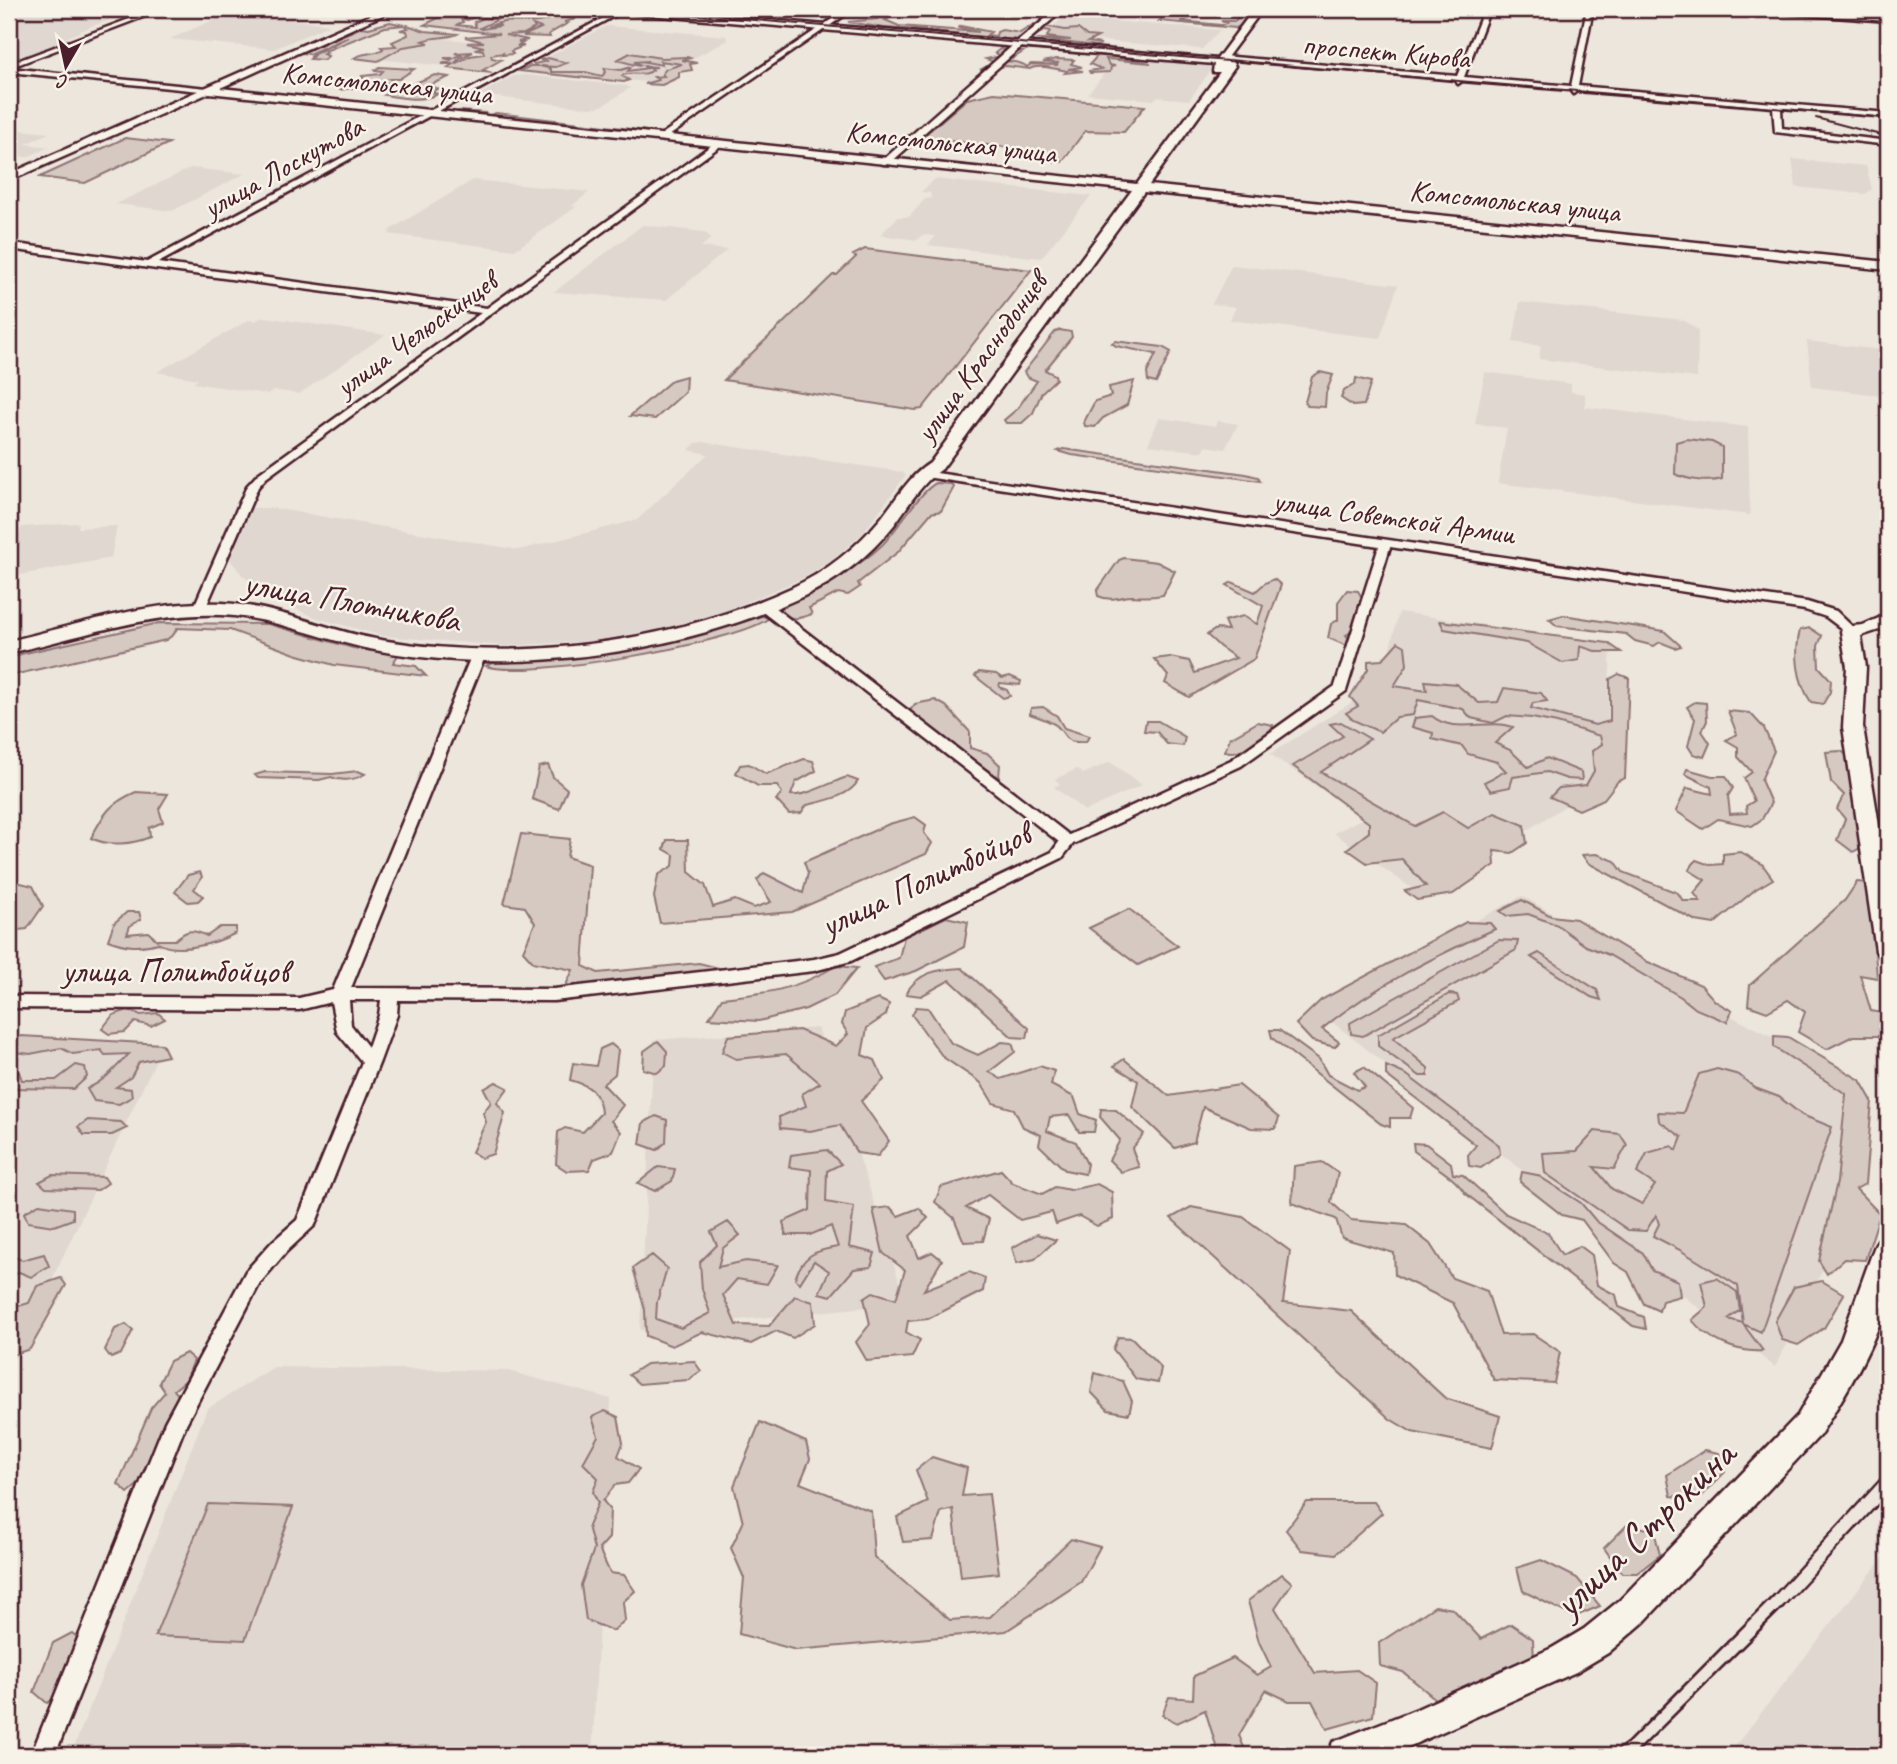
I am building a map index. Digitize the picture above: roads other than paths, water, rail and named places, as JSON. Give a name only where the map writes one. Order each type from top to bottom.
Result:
[{"type":"street","points":[[9,68],[161,9]]},
{"type":"street","points":[[9,178],[391,9]]},
{"type":"street","name":"проспект Кирова","points":[[615,9],[1777,108],[1888,115]]},
{"type":"street","name":"улица Лоскутова","points":[[148,265],[624,9]]},
{"type":"street","name":"проспект Кирова","points":[[652,9],[826,26]]},
{"type":"street","points":[[660,138],[851,9]]},
{"type":"street","points":[[886,162],[1061,9]]},
{"type":"street","name":"улица Краснодонцев","points":[[923,474],[936,466],[1259,9]]},
{"type":"street","points":[[1459,80],[1487,9]]},
{"type":"street","points":[[1573,90],[1590,9]]},
{"type":"street","points":[[1767,9],[1888,18]]},
{"type":"street","points":[[1881,9],[1888,9]]},
{"type":"street","name":"Комсомольская улица","points":[[9,68],[1888,266]]},
{"type":"street","points":[[1777,108],[1778,130],[1888,143]]},
{"type":"street","name":"улица Челюскинцев","points":[[199,609],[253,486],[262,476],[719,144]]},
{"type":"street","points":[[9,246],[489,311]]},
{"type":"street","name":"улица Советской Армии","points":[[923,474],[1807,606],[1838,618],[1850,631]]},
{"type":"street","name":"улица Плотникова","points":[[9,647],[143,618],[199,609],[268,615],[383,646],[479,654],[537,654],[604,648],[659,638],[765,607],[816,582],[847,562],[875,536],[923,474]]},
{"type":"street","name":"улица Политбойцов","points":[[9,1002],[299,1004],[340,993],[554,995],[814,965],[845,957],[1057,855],[1068,841],[1236,764],[1341,688],[1386,542]]},
{"type":"street","points":[[765,607],[1068,841]]},
{"type":"street","points":[[1888,620],[1867,630],[1850,631],[1858,668],[1852,704],[1853,727],[1888,951]]},
{"type":"street","name":"улица Политбойцов","points":[[340,993],[479,654]]},
{"type":"street","points":[[340,993],[339,1019],[347,1036],[371,1061]]},
{"type":"street","points":[[43,1755],[176,1422],[253,1277],[279,1247],[305,1225],[388,1016],[390,994]]},
{"type":"street","name":"улица Строкина","points":[[1346,1755],[1426,1723],[1564,1660],[1597,1641],[1632,1611],[1809,1425],[1832,1391],[1871,1302],[1888,1248]]},
{"type":"tram line","points":[[627,9],[1888,118]]},
{"type":"tram line","points":[[1816,118],[1888,137]]},
{"type":"tram line","points":[[1888,634],[1884,652],[1888,670]]},
{"type":"tram line","points":[[1610,1755],[1628,1742],[1774,1595],[1888,1471]]},
{"type":"tram line","points":[[1634,1755],[1784,1606],[1888,1494]]}]
